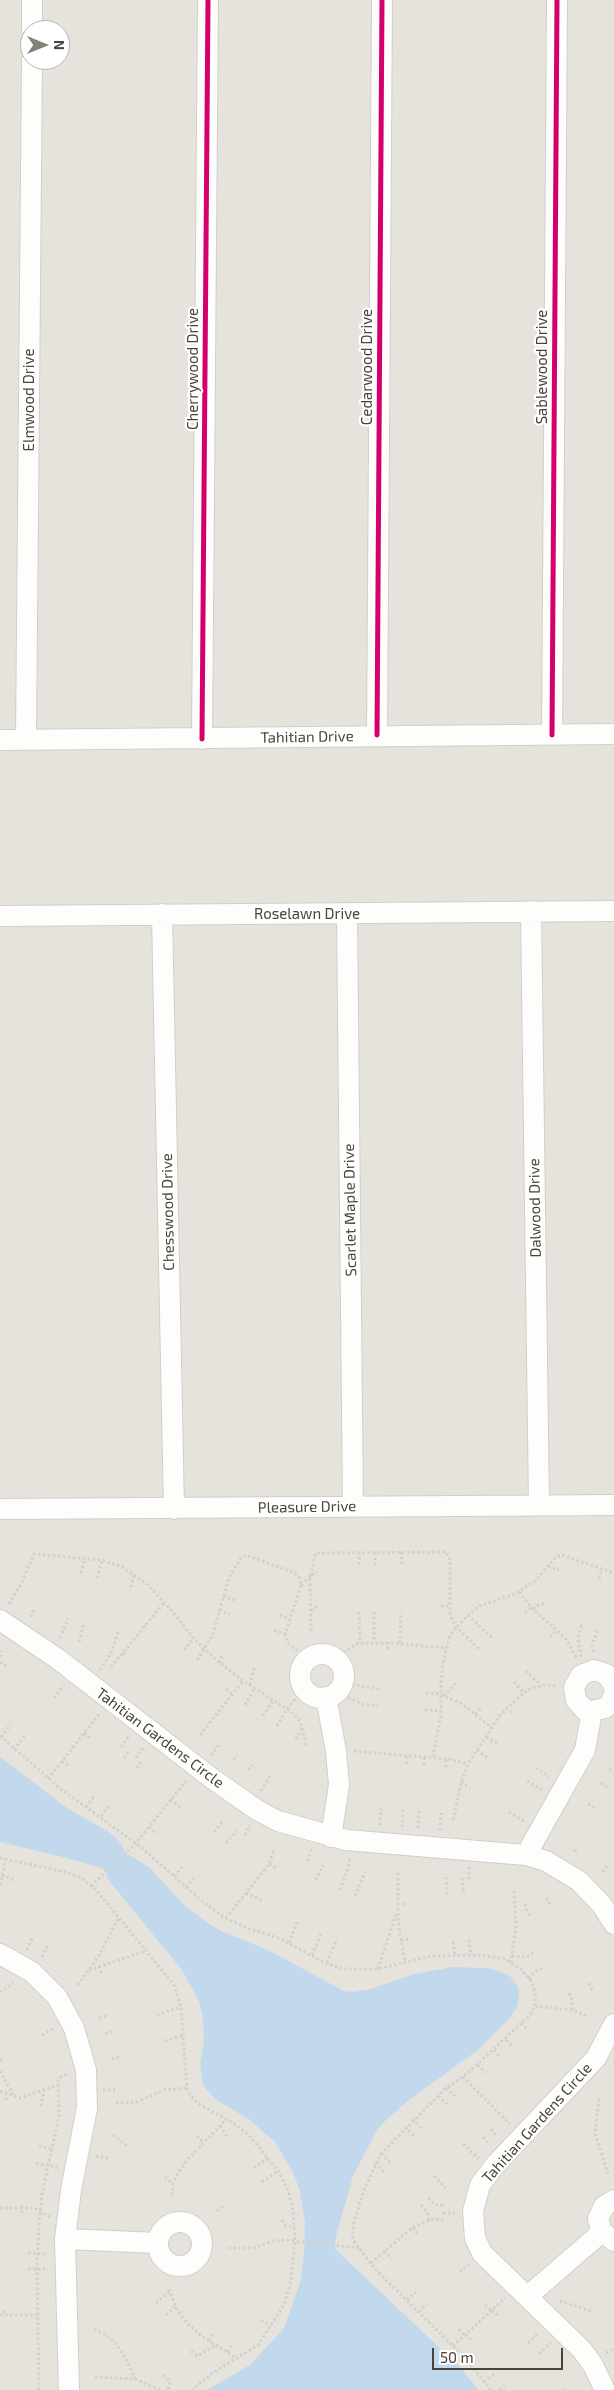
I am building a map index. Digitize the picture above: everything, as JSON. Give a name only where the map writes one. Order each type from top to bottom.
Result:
[{"type":"street","points":[[32,0],[32,20]]},
{"type":"street","name":"Cherrywood Drive","points":[[202,739],[208,0]]},
{"type":"street","name":"Cedarwood Drive","points":[[377,735],[382,0]]},
{"type":"street","name":"Sablewood Drive","points":[[552,735],[557,0]]},
{"type":"street","name":"Elmwood Drive","points":[[26,739],[32,70]]},
{"type":"street","name":"Tahitian Drive","points":[[0,740],[614,734]]},
{"type":"street","name":"Dalwood Drive","points":[[531,911],[540,1506]]},
{"type":"street","name":"Roselawn Drive","points":[[0,916],[614,911]]},
{"type":"street","name":"Chesswood Drive","points":[[162,914],[174,1509]]},
{"type":"street","name":"Scarlet Maple Drive","points":[[347,914],[353,1507]]},
{"type":"street","name":"Pleasure Drive","points":[[0,1509],[614,1504]]},
{"type":"street","name":"Tahitian Gardens Circle","points":[[0,1620],[34,1642],[196,1766],[257,1810],[278,1821],[331,1837],[351,1840],[526,1855],[546,1861],[579,1881],[602,1904],[614,1924]]},
{"type":"street","points":[[331,1837],[339,1785],[336,1751],[335,1691],[343,1669],[336,1659],[328,1654],[320,1654],[307,1659],[300,1671],[300,1679],[304,1688],[312,1696],[335,1691]]},
{"type":"street","points":[[614,1686],[606,1674],[584,1676],[576,1700],[585,1710],[592,1711],[605,1708],[610,1704],[614,1694]]},
{"type":"street","points":[[526,1855],[584,1750],[592,1711]]},
{"type":"street","points":[[0,1954],[32,1972],[57,1997],[74,2028],[84,2062],[88,2086],[87,2108],[66,2230],[69,2390]]},
{"type":"street","name":"Tahitian Gardens Circle","points":[[605,2390],[593,2365],[534,2291],[482,2253],[475,2238],[473,2226],[475,2199],[480,2185],[495,2165],[596,2058],[614,2024]]},
{"type":"street","points":[[534,2291],[608,2236],[598,2219],[604,2206],[614,2200]]},
{"type":"street","points":[[66,2230],[158,2243]]},
{"type":"path","points":[[311,1631],[310,1577],[316,1553],[441,1551],[448,1554],[450,1615],[456,1627],[480,1650]]},
{"type":"path","points":[[359,1552],[360,1566]]},
{"type":"path","points":[[375,1552],[375,1566]]},
{"type":"path","points":[[401,1552],[402,1566]]},
{"type":"path","points":[[0,1620],[20,1586],[34,1554],[102,1560],[134,1574],[164,1603],[193,1639],[205,1650],[243,1681],[287,1709],[300,1721],[307,1747]]},
{"type":"path","points":[[433,1757],[441,1711],[442,1674],[446,1648],[450,1635],[456,1627],[479,1606],[508,1598],[535,1581],[558,1556],[564,1555],[614,1573]]},
{"type":"path","points":[[197,1660],[212,1636],[223,1596],[240,1558],[246,1556],[298,1575],[301,1585]]},
{"type":"path","points":[[81,1573],[85,1558]]},
{"type":"path","points":[[98,1578],[102,1560]]},
{"type":"path","points":[[548,1566],[559,1570]]},
{"type":"path","points":[[599,1579],[602,1569]]},
{"type":"path","points":[[307,1659],[289,1644],[285,1634],[301,1585],[317,1571]]},
{"type":"path","points":[[131,1587],[134,1574]]},
{"type":"path","points":[[519,1592],[532,1608],[557,1630],[573,1649],[584,1676]]},
{"type":"path","points":[[223,1596],[235,1600]]},
{"type":"path","points":[[111,1667],[164,1603]]},
{"type":"path","points":[[525,1613],[540,1604],[546,1604]]},
{"type":"path","points":[[310,1612],[317,1606]]},
{"type":"path","points":[[441,1606],[450,1606]]},
{"type":"path","points":[[32,1617],[34,1608]]},
{"type":"path","points":[[219,1610],[230,1614]]},
{"type":"path","points":[[359,1612],[360,1643]]},
{"type":"path","points":[[374,1612],[374,1642]]},
{"type":"path","points":[[400,1644],[401,1612]]},
{"type":"path","points":[[280,1615],[290,1619]]},
{"type":"path","points":[[468,1615],[492,1638]]},
{"type":"path","points":[[79,1642],[84,1623]]},
{"type":"path","points":[[582,1623],[579,1647],[584,1676]]},
{"type":"path","points":[[144,1625],[148,1629]]},
{"type":"path","points":[[584,1676],[598,1629]]},
{"type":"path","points":[[274,1630],[285,1634]]},
{"type":"path","points":[[550,1637],[557,1630]]},
{"type":"path","points":[[90,1685],[110,1653],[118,1632]]},
{"type":"path","points":[[184,1650],[193,1639]]},
{"type":"path","points":[[336,1659],[360,1643],[388,1642],[446,1648]]},
{"type":"path","points":[[388,1642],[388,1649]]},
{"type":"path","points":[[424,1652],[425,1646]]},
{"type":"path","points":[[0,1657],[2,1651]]},
{"type":"path","points":[[123,1653],[127,1656]]},
{"type":"path","points":[[220,1663],[222,1656]]},
{"type":"path","points":[[0,1662],[6,1666]]},
{"type":"path","points":[[250,1685],[254,1668]]},
{"type":"path","points":[[526,1671],[541,1685]]},
{"type":"path","points":[[453,1820],[461,1782],[468,1764],[506,1708],[524,1692],[541,1685],[584,1676]]},
{"type":"path","points":[[200,1735],[243,1681]]},
{"type":"path","points":[[514,1682],[524,1692]]},
{"type":"path","points":[[442,1695],[456,1683]]},
{"type":"path","points":[[54,1698],[65,1684]]},
{"type":"path","points":[[245,1705],[255,1688]]},
{"type":"path","points":[[277,1726],[287,1709],[304,1688]]},
{"type":"path","points":[[226,1689],[232,1694]]},
{"type":"path","points":[[335,1691],[380,1689]]},
{"type":"path","points":[[335,1691],[362,1704],[378,1706]]},
{"type":"path","points":[[426,1693],[442,1695],[462,1704],[492,1728]]},
{"type":"path","points":[[263,1716],[273,1700]]},
{"type":"path","points":[[476,1714],[482,1708]]},
{"type":"path","points":[[506,1708],[515,1714]]},
{"type":"path","points":[[425,1710],[441,1711]]},
{"type":"path","points":[[48,1779],[101,1711]]},
{"type":"path","points":[[204,1718],[210,1722]]},
{"type":"path","points":[[11,1724],[1,1737],[14,1750],[48,1779],[136,1843],[202,1902],[244,1927],[289,1943],[327,1963],[344,1969],[378,1970],[405,1961],[455,1954],[470,1954],[505,1959],[521,1969],[529,1979],[535,1993],[531,2014],[506,2040],[463,2077],[446,2088],[405,2127],[381,2154],[375,2163],[354,2222],[352,2235],[371,2263],[453,2346],[491,2390]]},
{"type":"path","points":[[296,1739],[302,1727]]},
{"type":"path","points":[[81,1728],[90,1738]]},
{"type":"path","points":[[14,1750],[25,1735]]},
{"type":"path","points":[[486,1737],[497,1743]]},
{"type":"path","points":[[380,1748],[380,1753]]},
{"type":"path","points":[[415,1756],[416,1750]]},
{"type":"path","points":[[477,1750],[488,1758]]},
{"type":"path","points":[[336,1751],[446,1758],[468,1764]]},
{"type":"path","points":[[124,1758],[128,1752]]},
{"type":"path","points":[[60,1755],[68,1766]]},
{"type":"path","points":[[234,1760],[237,1755]]},
{"type":"path","points":[[407,1764],[408,1755]]},
{"type":"path","points":[[424,1756],[424,1765]]},
{"type":"path","points":[[446,1758],[446,1767]]},
{"type":"path","points":[[137,1768],[141,1762]]},
{"type":"path","points":[[248,1770],[252,1765]]},
{"type":"path","points":[[91,1886],[136,1843],[196,1766]]},
{"type":"path","points":[[609,1768],[614,1771]]},
{"type":"path","points":[[461,1782],[470,1788]]},
{"type":"path","points":[[601,1783],[609,1788]]},
{"type":"path","points":[[86,1807],[95,1795]]},
{"type":"path","points":[[171,1799],[181,1808]]},
{"type":"path","points":[[588,1804],[596,1809]]},
{"type":"path","points":[[101,1816],[109,1806]]},
{"type":"path","points":[[214,1832],[223,1821]]},
{"type":"path","points":[[149,1827],[157,1834]]},
{"type":"path","points":[[226,1843],[237,1831]]},
{"type":"path","points":[[340,1890],[348,1870],[351,1840]]},
{"type":"path","points":[[575,1852],[577,1847]]},
{"type":"path","points":[[226,1918],[269,1864],[274,1850]]},
{"type":"path","points":[[0,1858],[66,1872],[80,1877],[91,1886],[119,1917],[174,1985],[182,2007],[187,2088],[190,2096],[199,2104],[227,2119],[249,2135],[278,2171],[288,2190],[296,2241],[291,2281],[284,2305],[258,2345],[214,2372],[192,2390]]},
{"type":"path","points":[[0,1885],[6,1860]]},
{"type":"path","points":[[269,1864],[277,1868]]},
{"type":"path","points":[[316,1880],[323,1865]]},
{"type":"path","points":[[603,1872],[607,1865]]},
{"type":"path","points":[[174,1876],[183,1866]]},
{"type":"path","points":[[355,1896],[365,1872]]},
{"type":"path","points":[[398,1873],[397,1912],[405,1961]]},
{"type":"path","points":[[2,1875],[16,1881]]},
{"type":"path","points":[[186,1887],[195,1877]]},
{"type":"path","points":[[446,1877],[447,1896]]},
{"type":"path","points":[[462,1878],[464,1894]]},
{"type":"path","points":[[511,1963],[516,1926],[514,1889]]},
{"type":"path","points":[[246,1893],[263,1901]]},
{"type":"path","points":[[546,1898],[551,1907]]},
{"type":"path","points":[[397,1904],[408,1904]]},
{"type":"path","points":[[525,1904],[530,1918]]},
{"type":"path","points":[[378,1970],[397,1912]]},
{"type":"path","points":[[78,1985],[89,1970],[119,1917]]},
{"type":"path","points":[[289,1943],[297,1922]]},
{"type":"path","points":[[312,1955],[322,1932]]},
{"type":"path","points":[[327,1963],[337,1938]]},
{"type":"path","points":[[401,1940],[411,1939]]},
{"type":"path","points":[[469,1940],[470,1954]]},
{"type":"path","points":[[453,1942],[455,1954]]},
{"type":"path","points":[[89,1970],[146,1951]]},
{"type":"path","points":[[512,1956],[526,1957],[535,1952]]},
{"type":"path","points":[[99,1966],[102,1975]]},
{"type":"path","points":[[529,1979],[534,1972],[543,1968]]},
{"type":"path","points":[[0,1992],[14,1983],[20,1982]]},
{"type":"path","points":[[589,1983],[593,1992]]},
{"type":"path","points":[[569,1993],[573,2010]]},
{"type":"path","points":[[534,2006],[573,2010],[588,2016]]},
{"type":"path","points":[[157,2015],[182,2007]]},
{"type":"path","points":[[99,2018],[109,2014]]},
{"type":"path","points":[[54,2020],[59,2029]]},
{"type":"path","points":[[521,2023],[528,2030]]},
{"type":"path","points":[[105,2034],[114,2030]]},
{"type":"path","points":[[165,2041],[184,2035]]},
{"type":"path","points":[[506,2040],[512,2046]]},
{"type":"path","points":[[494,2050],[501,2058]]},
{"type":"path","points":[[112,2059],[122,2056]]},
{"type":"path","points":[[478,2064],[486,2073]]},
{"type":"path","points":[[39,2390],[37,2263],[40,2211],[59,2116],[59,2078],[73,2070]]},
{"type":"path","points":[[0,2072],[15,2096]]},
{"type":"path","points":[[463,2077],[513,2127]]},
{"type":"path","points":[[173,2081],[175,2088]]},
{"type":"path","points":[[0,2091],[6,2094],[26,2097],[58,2085]]},
{"type":"path","points":[[116,2103],[137,2102],[164,2090],[187,2088]]},
{"type":"path","points":[[446,2088],[455,2096]]},
{"type":"path","points":[[41,2106],[44,2090]]},
{"type":"path","points":[[6,2094],[6,2100]]},
{"type":"path","points":[[438,2096],[448,2105]]},
{"type":"path","points":[[599,2099],[595,2132],[608,2174]]},
{"type":"path","points":[[172,2195],[173,2184],[183,2166],[203,2142],[227,2119]]},
{"type":"path","points":[[413,2119],[423,2130]]},
{"type":"path","points":[[220,2126],[228,2137]]},
{"type":"path","points":[[405,2127],[416,2138]]},
{"type":"path","points":[[491,2129],[501,2139]]},
{"type":"path","points":[[113,2135],[128,2147]]},
{"type":"path","points":[[197,2136],[203,2142]]},
{"type":"path","points":[[483,2137],[493,2147]]},
{"type":"path","points":[[463,2144],[480,2160]]},
{"type":"path","points":[[39,2146],[51,2149]]},
{"type":"path","points":[[381,2154],[392,2164]]},
{"type":"path","points":[[254,2168],[268,2158]]},
{"type":"path","points":[[375,2163],[384,2172]]},
{"type":"path","points":[[262,2182],[278,2171]]},
{"type":"path","points":[[434,2176],[446,2188]]},
{"type":"path","points":[[165,2177],[173,2184]]},
{"type":"path","points":[[428,2198],[434,2204],[443,2205]]},
{"type":"path","points":[[0,2208],[22,2205],[40,2211],[66,2230]]},
{"type":"path","points":[[22,2205],[22,2214]]},
{"type":"path","points":[[421,2205],[427,2212],[429,2220]]},
{"type":"path","points":[[217,2211],[224,2206]]},
{"type":"path","points":[[371,2263],[412,2228],[429,2220],[443,2219]]},
{"type":"path","points":[[282,2220],[286,2226],[295,2227]]},
{"type":"path","points":[[412,2228],[418,2234]]},
{"type":"path","points":[[228,2248],[243,2250],[274,2241],[296,2241],[361,2248]]},
{"type":"path","points":[[384,2251],[392,2258]]},
{"type":"path","points":[[460,2272],[470,2263]]},
{"type":"path","points":[[156,2303],[169,2290],[175,2307],[186,2321],[208,2341],[238,2359]]},
{"type":"path","points":[[534,2291],[594,2312]]},
{"type":"path","points":[[407,2300],[416,2292]]},
{"type":"path","points":[[453,2346],[507,2296]]},
{"type":"path","points":[[419,2312],[427,2304]]},
{"type":"path","points":[[485,2305],[498,2316]]},
{"type":"path","points":[[166,2315],[175,2307]]},
{"type":"path","points":[[4,2311],[2,2316],[24,2313],[37,2315]]},
{"type":"path","points":[[261,2320],[271,2326]]},
{"type":"path","points":[[183,2324],[186,2321]]},
{"type":"path","points":[[94,2329],[106,2335],[116,2344],[135,2379]]},
{"type":"path","points":[[460,2329],[471,2340]]},
{"type":"path","points":[[528,2342],[542,2330]]},
{"type":"path","points":[[208,2341],[213,2333]]},
{"type":"path","points":[[539,2354],[553,2342]]},
{"type":"path","points":[[227,2352],[232,2344]]},
{"type":"path","points":[[191,2351],[194,2355],[201,2356],[216,2345]]},
{"type":"path","points":[[484,2382],[494,2374]]},
{"type":"path","points":[[163,2375],[170,2382],[168,2390]]},
{"type":"path","points":[[95,2377],[135,2379],[160,2390]]},
{"type":"path","points":[[500,2390],[505,2386]]},
{"type":"shaded area","points":[[0,0],[614,0],[614,2390],[0,2390]]},
{"type":"water","points":[[0,1757],[67,1808],[109,1832],[118,1840],[127,1854],[149,1867],[184,1905],[206,1922],[223,1932],[268,1950],[344,1991],[352,1992],[371,1989],[414,1974],[453,1967],[487,1968],[511,1977],[518,1987],[519,1997],[517,2007],[509,2019],[479,2049],[408,2101],[377,2130],[353,2176],[336,2236],[335,2249],[462,2369],[478,2390],[207,2390],[250,2365],[284,2328],[300,2283],[304,2254],[305,2223],[300,2191],[293,2172],[275,2142],[250,2120],[215,2099],[203,2085],[200,2063],[204,2043],[203,2018],[199,2001],[182,1970],[107,1878],[107,1872],[102,1868],[63,1857],[0,1842]]},
{"type":"cycle path","points":[[202,739],[208,0]]},
{"type":"cycle path","points":[[377,735],[382,0]]},
{"type":"cycle path","points":[[552,735],[557,0]]}]
